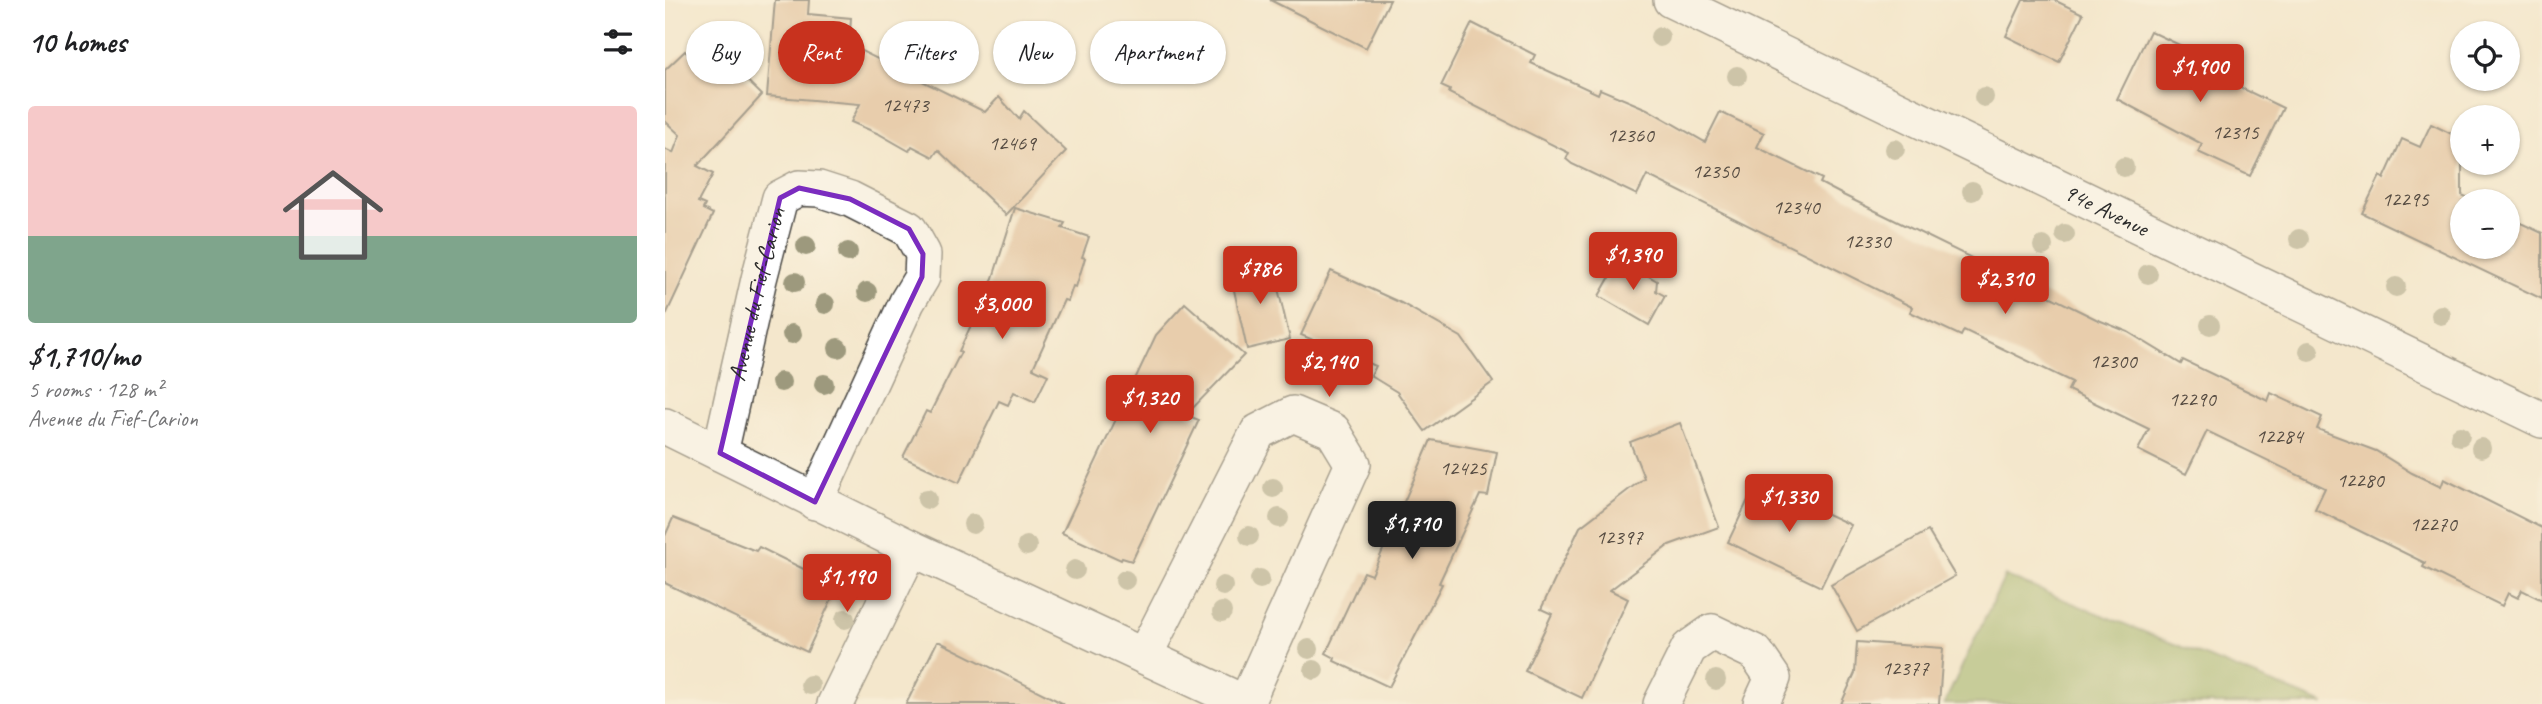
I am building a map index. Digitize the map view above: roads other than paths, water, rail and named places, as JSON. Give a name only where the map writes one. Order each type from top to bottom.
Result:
[{"type":"street","name":"94e Avenue","points":[[1671,0],[2542,420]]},
{"type":"street","name":"Avenue du Fief-Carion","points":[[720,453],[780,198],[799,188],[819,189],[850,199],[909,229],[923,254],[922,277],[907,302],[815,502]]},
{"type":"street","points":[[665,426],[911,548],[1247,704],[1353,464],[1333,432],[1293,414],[1258,432],[1144,656]]},
{"type":"street","points":[[835,704],[911,548]]},
{"type":"street","points":[[1661,704],[1689,648],[1711,632],[1756,653],[1773,678],[1761,704]]}]
